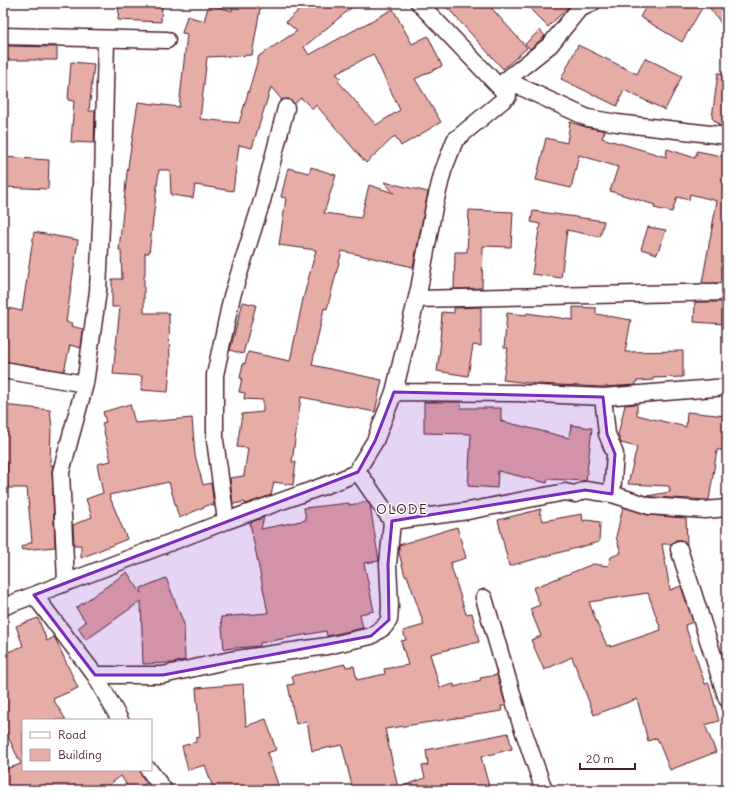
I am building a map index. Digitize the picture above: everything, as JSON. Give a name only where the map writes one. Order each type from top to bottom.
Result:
[{"type":"street","points":[[419,3],[507,88],[588,118],[617,124],[727,136]]},
{"type":"street","points":[[95,675],[163,675],[230,660],[327,646],[371,636],[384,627],[389,620],[390,606],[388,564],[392,521],[358,472],[359,467],[375,441],[394,392],[416,299],[434,207],[443,171],[455,140],[550,45],[582,5]]},
{"type":"street","points":[[3,36],[167,40]]},
{"type":"street","points":[[66,582],[60,472],[85,384],[98,291],[103,183],[106,39]]},
{"type":"street","points":[[226,521],[215,440],[215,375],[232,296],[262,201],[286,108]]},
{"type":"street","points":[[416,299],[727,292]]},
{"type":"street","points":[[3,370],[85,384]]},
{"type":"street","points":[[394,392],[517,393],[603,398],[727,387]]},
{"type":"street","points":[[603,398],[608,434],[615,454],[612,494]]},
{"type":"street","points":[[3,608],[66,582],[358,472]]},
{"type":"street","points":[[392,521],[468,511],[565,492],[575,494],[585,490],[612,494],[649,506],[706,510],[727,508]]},
{"type":"street","points":[[679,549],[727,699]]},
{"type":"street","points":[[34,595],[95,675],[119,719]]},
{"type":"street","points":[[484,598],[520,721],[544,790]]},
{"type":"street","points":[[150,771],[164,790]]},
{"type":"highlighted area","points":[[394,392],[603,397],[607,434],[615,454],[612,494],[585,490],[392,521],[388,564],[389,620],[371,636],[163,675],[95,675],[34,595],[358,472],[375,441]]},
{"type":"building","points":[[119,3],[162,3],[161,22],[118,20]]},
{"type":"building","points":[[233,3],[261,3],[252,55],[207,57],[200,119],[239,123],[259,56],[297,31],[286,22],[307,3],[357,3],[304,47],[309,55],[393,9],[412,44],[428,36],[442,66],[415,79],[441,122],[401,146],[395,136],[366,163],[316,105],[313,109],[301,98],[294,104],[289,99],[282,100],[271,87],[252,148],[239,145],[233,191],[195,185],[193,198],[171,195],[170,170],[159,170],[149,253],[145,253],[144,313],[169,313],[170,368],[168,392],[141,390],[142,376],[113,374],[120,307],[112,307],[112,279],[122,279],[121,250],[119,250],[127,173],[138,102],[179,107],[187,34],[182,33],[187,16],[204,21],[209,4],[232,11]],"holes":[[[373,54],[400,110],[376,125],[338,81],[341,78],[336,74]]]},
{"type":"building","points":[[443,3],[487,3],[527,48],[503,69]]},
{"type":"building","points":[[524,3],[572,3],[548,27]]},
{"type":"building","points":[[648,3],[705,3],[682,42],[640,17]]},
{"type":"building","points":[[706,3],[727,3],[727,31]]},
{"type":"building","points":[[540,30],[545,36],[530,49],[525,44]]},
{"type":"building","points":[[578,45],[637,74],[645,58],[682,76],[665,110],[624,90],[617,106],[561,79]]},
{"type":"building","points":[[3,46],[57,47],[57,60],[3,60]]},
{"type":"building","points":[[71,62],[94,64],[89,111],[95,111],[94,143],[71,142],[74,101],[68,100]]},
{"type":"building","points":[[718,73],[727,73],[727,126],[720,126],[712,118]]},
{"type":"building","points":[[570,122],[605,131],[602,138],[666,157],[667,149],[695,158],[697,151],[727,157],[727,283],[702,283],[717,201],[690,194],[689,200],[677,197],[672,212],[654,208],[655,205],[610,191],[618,167],[579,155],[571,188],[536,180],[546,138],[567,143]]},
{"type":"building","points":[[3,157],[49,160],[48,189],[3,187]]},
{"type":"building","points":[[311,167],[336,175],[324,213],[361,218],[369,185],[394,193],[384,182],[428,192],[413,267],[342,251],[327,309],[324,308],[312,365],[382,380],[375,412],[301,397],[292,462],[296,462],[293,485],[274,482],[271,495],[246,504],[245,502],[233,504],[230,478],[244,476],[248,448],[237,447],[242,414],[263,412],[263,400],[244,399],[245,393],[239,392],[243,363],[245,364],[248,352],[290,361],[303,299],[316,250],[279,245],[286,198],[281,197],[288,168],[309,173]]},
{"type":"building","points":[[469,210],[513,212],[511,247],[483,246],[482,288],[454,289],[455,252],[467,252]]},
{"type":"building","points":[[533,211],[604,221],[600,237],[567,230],[561,278],[532,274],[540,224],[531,222]]},
{"type":"building","points":[[648,227],[666,230],[657,254],[641,249]]},
{"type":"building","points":[[34,232],[78,240],[66,322],[72,323],[71,326],[83,329],[81,348],[70,345],[64,371],[3,361],[6,341],[3,340],[3,307],[22,311]]},
{"type":"building","points":[[243,302],[256,305],[243,354],[230,350]]},
{"type":"building","points":[[695,302],[727,302],[725,324],[694,322]]},
{"type":"building","points":[[481,307],[481,346],[473,345],[468,376],[437,371],[441,341],[442,312],[454,313],[454,308]]},
{"type":"building","points":[[573,307],[596,308],[596,314],[631,320],[625,352],[683,351],[683,377],[653,378],[653,380],[636,381],[636,385],[603,387],[537,384],[503,380],[508,348],[504,348],[507,313],[526,315],[527,313],[573,320]]},
{"type":"building","points":[[424,402],[461,402],[461,408],[501,408],[501,421],[569,438],[571,425],[592,428],[586,481],[548,479],[547,483],[498,471],[497,488],[468,486],[471,434],[424,433]]},
{"type":"building","points":[[130,404],[135,423],[192,418],[195,455],[203,485],[211,483],[214,506],[211,504],[179,518],[169,482],[109,495],[127,539],[81,558],[81,545],[74,545],[73,525],[92,517],[86,499],[103,493],[97,464],[111,461],[102,423],[106,422],[103,412]]},
{"type":"building","points":[[637,404],[637,415],[686,427],[687,412],[727,416],[727,450],[717,450],[709,500],[651,497],[647,496],[670,492],[669,486],[628,484],[637,447],[621,443],[618,435],[625,405]]},
{"type":"building","points":[[3,405],[50,410],[52,428],[50,465],[53,465],[55,547],[22,550],[21,547],[32,542],[27,488],[8,488],[7,462],[3,462]]},
{"type":"building","points":[[367,502],[370,505],[379,561],[364,563],[374,611],[360,614],[363,628],[327,636],[326,631],[260,643],[260,646],[224,649],[221,617],[268,613],[250,523],[264,517],[261,529],[306,520],[304,508],[349,503],[349,505]]},
{"type":"building","points":[[623,507],[648,515],[686,518],[687,544],[681,540],[676,540],[671,544],[662,544],[670,590],[681,586],[693,622],[685,625],[705,684],[709,683],[719,721],[705,725],[716,752],[670,770],[657,738],[648,741],[637,699],[594,715],[572,657],[544,670],[531,640],[541,636],[530,609],[540,605],[533,588],[593,564],[608,566],[611,557],[621,553],[616,537]],"holes":[[[648,593],[661,630],[610,647],[610,645],[607,646],[589,602]]]},
{"type":"building","points":[[541,509],[539,514],[541,514],[543,521],[582,514],[583,521],[587,520],[600,522],[599,542],[509,566],[498,520]]},
{"type":"building","points":[[457,527],[466,558],[450,563],[466,614],[472,613],[479,642],[430,654],[440,688],[454,684],[454,687],[481,680],[480,678],[497,675],[506,706],[501,706],[502,711],[385,729],[398,788],[425,778],[422,766],[428,765],[426,750],[508,733],[512,749],[481,757],[490,790],[353,790],[342,745],[312,751],[307,721],[296,724],[288,685],[294,684],[292,676],[345,664],[346,667],[354,666],[357,680],[385,674],[384,669],[408,665],[401,641],[406,640],[403,631],[424,625],[407,575],[405,576],[399,553],[399,545]]},
{"type":"building","points":[[127,572],[141,593],[141,588],[166,578],[184,624],[185,660],[173,663],[143,664],[141,601],[86,640],[78,628],[86,622],[76,608]]},
{"type":"building","points":[[38,618],[47,641],[54,637],[55,638],[78,688],[53,699],[65,719],[22,719],[22,771],[140,771],[141,775],[147,783],[136,790],[130,790],[121,776],[102,790],[3,790],[3,770],[21,764],[3,726],[3,654],[23,646],[16,626]]},
{"type":"building","points":[[243,684],[246,726],[266,719],[276,750],[267,753],[280,790],[214,790],[205,765],[188,770],[182,746],[196,742],[196,738],[200,737],[196,688]]},
{"type":"district","name":"OLODE","points":[[402,509]]}]
